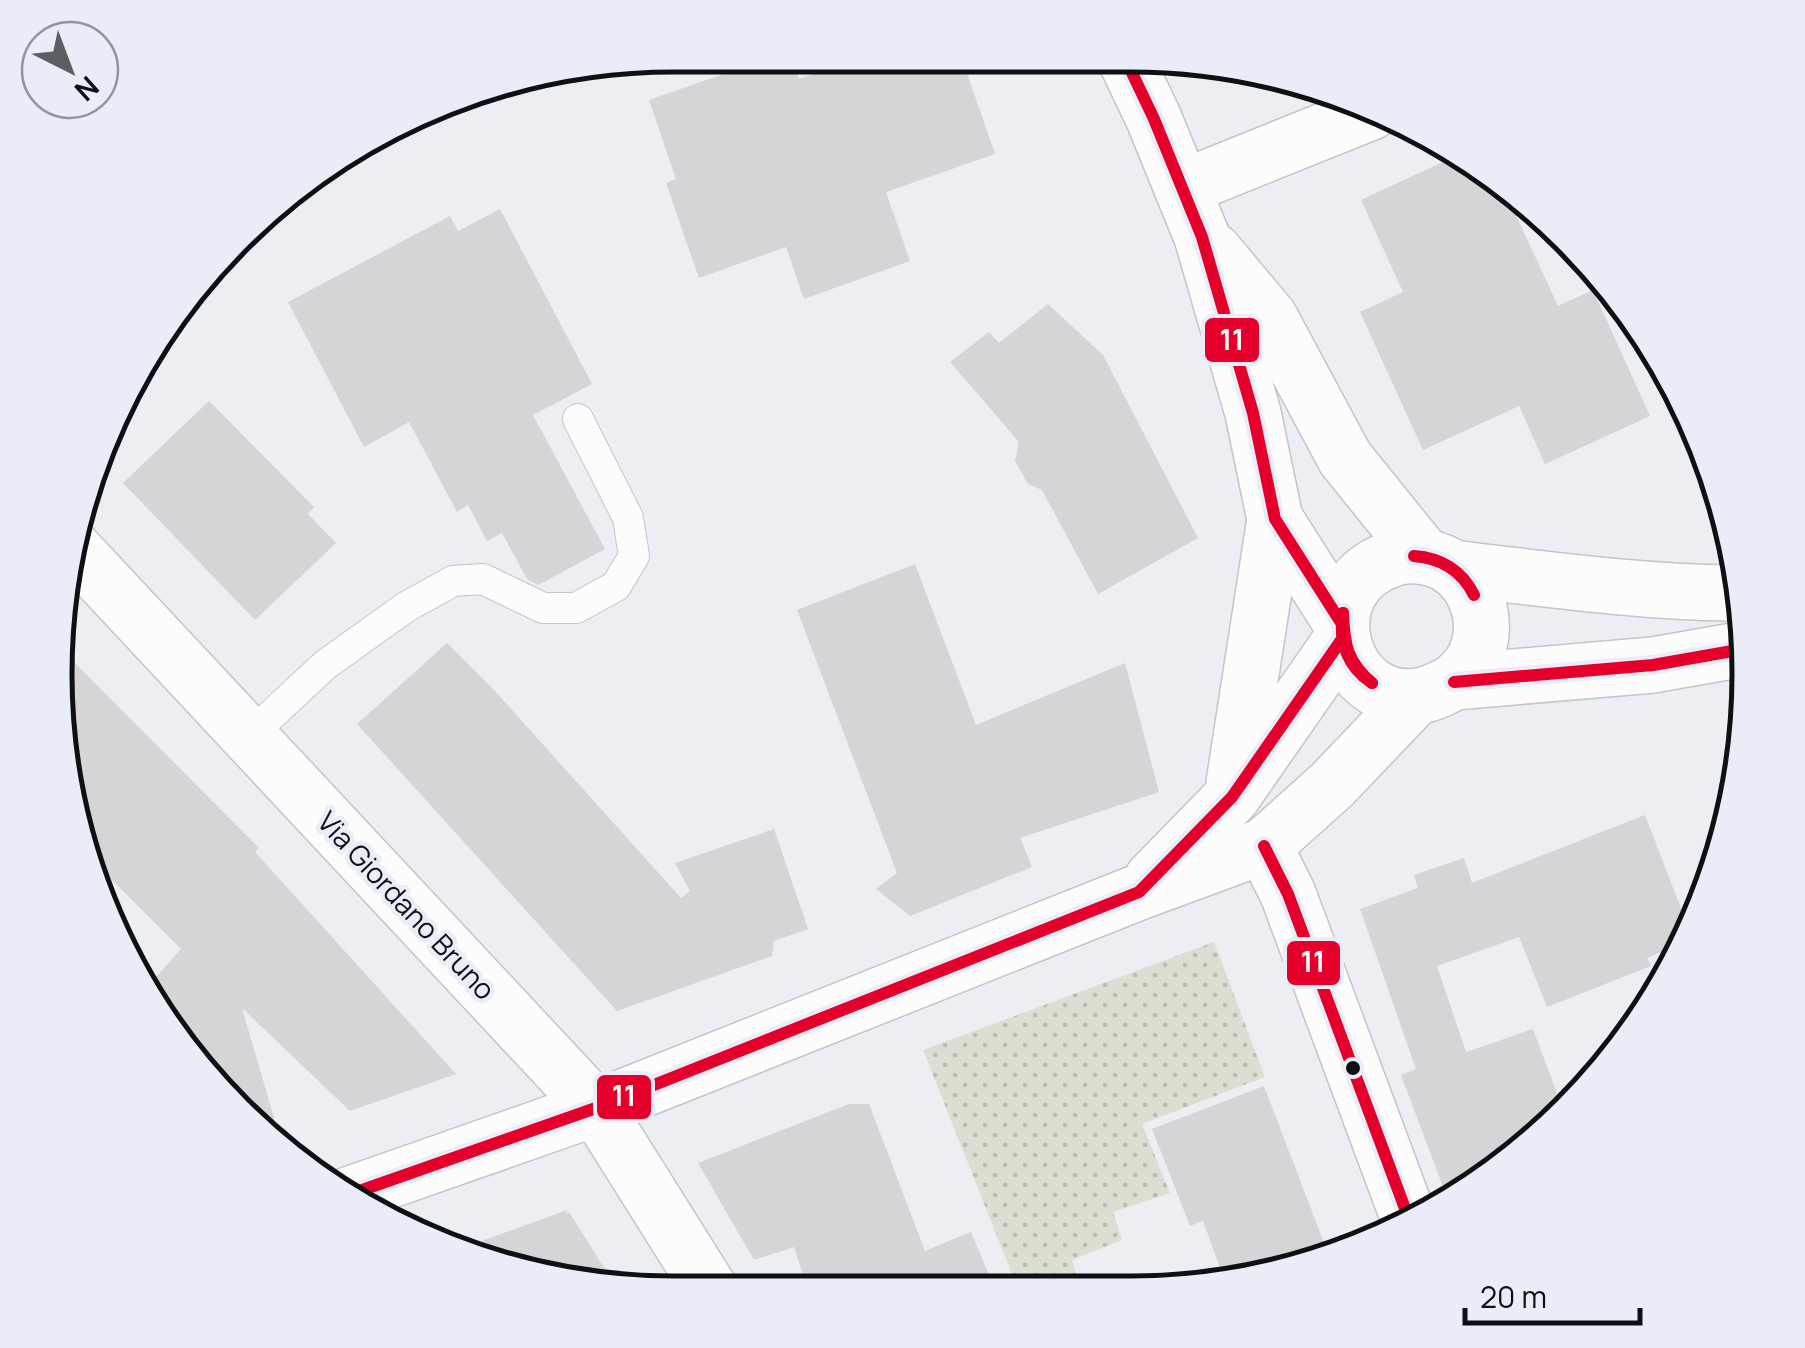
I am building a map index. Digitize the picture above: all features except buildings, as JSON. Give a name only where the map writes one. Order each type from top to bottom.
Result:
[{"type":"street","points":[[1131,72],[1192,213],[1253,413],[1276,519],[1341,630],[1348,658],[1360,675],[1395,695],[1653,665],[1731,651]]},
{"type":"street","points":[[1192,213],[1361,118]]},
{"type":"street","points":[[364,1189],[596,1108],[1264,846],[1435,690],[1470,666],[1483,624],[1468,582],[1438,562],[1345,458],[1270,318],[1192,213]]},
{"type":"street","points":[[1232,797],[1276,519]]},
{"type":"street","points":[[1139,892],[1232,797],[1341,630],[1346,598],[1359,578],[1377,564],[1400,556],[1571,583],[1727,593]]},
{"type":"street","name":"Via Giordano Bruno","points":[[84,559],[596,1108],[702,1276]]},
{"type":"street","points":[[1264,846],[1288,894],[1405,1209]]},
{"type":"lane","points":[[249,736],[325,665],[406,606],[453,581],[483,579],[543,608],[576,608],[616,586],[634,556],[628,518],[578,419]]},
{"type":"shaded area","points":[[1214,942],[1265,1077],[1142,1124],[1170,1193],[1113,1212],[1122,1240],[1072,1260],[1076,1276],[1013,1276],[923,1050]]},
{"type":"transit line","name":"11","points":[[1132,72],[1202,237],[1253,413],[1275,519],[1340,621]]},
{"type":"transit line","name":"11","points":[[1414,556],[1450,567],[1474,595]]},
{"type":"transit line","name":"11","points":[[1343,613],[1348,652],[1372,683]]},
{"type":"transit line","name":"11","points":[[1343,613],[1342,634],[1347,653],[1372,683]]},
{"type":"transit line","name":"11","points":[[364,1189],[596,1108],[1139,892],[1232,797],[1342,639]]},
{"type":"transit line","name":"11","points":[[1454,682],[1653,665],[1731,651]]},
{"type":"transit line","name":"11","points":[[1264,846],[1288,894],[1405,1209]]}]
